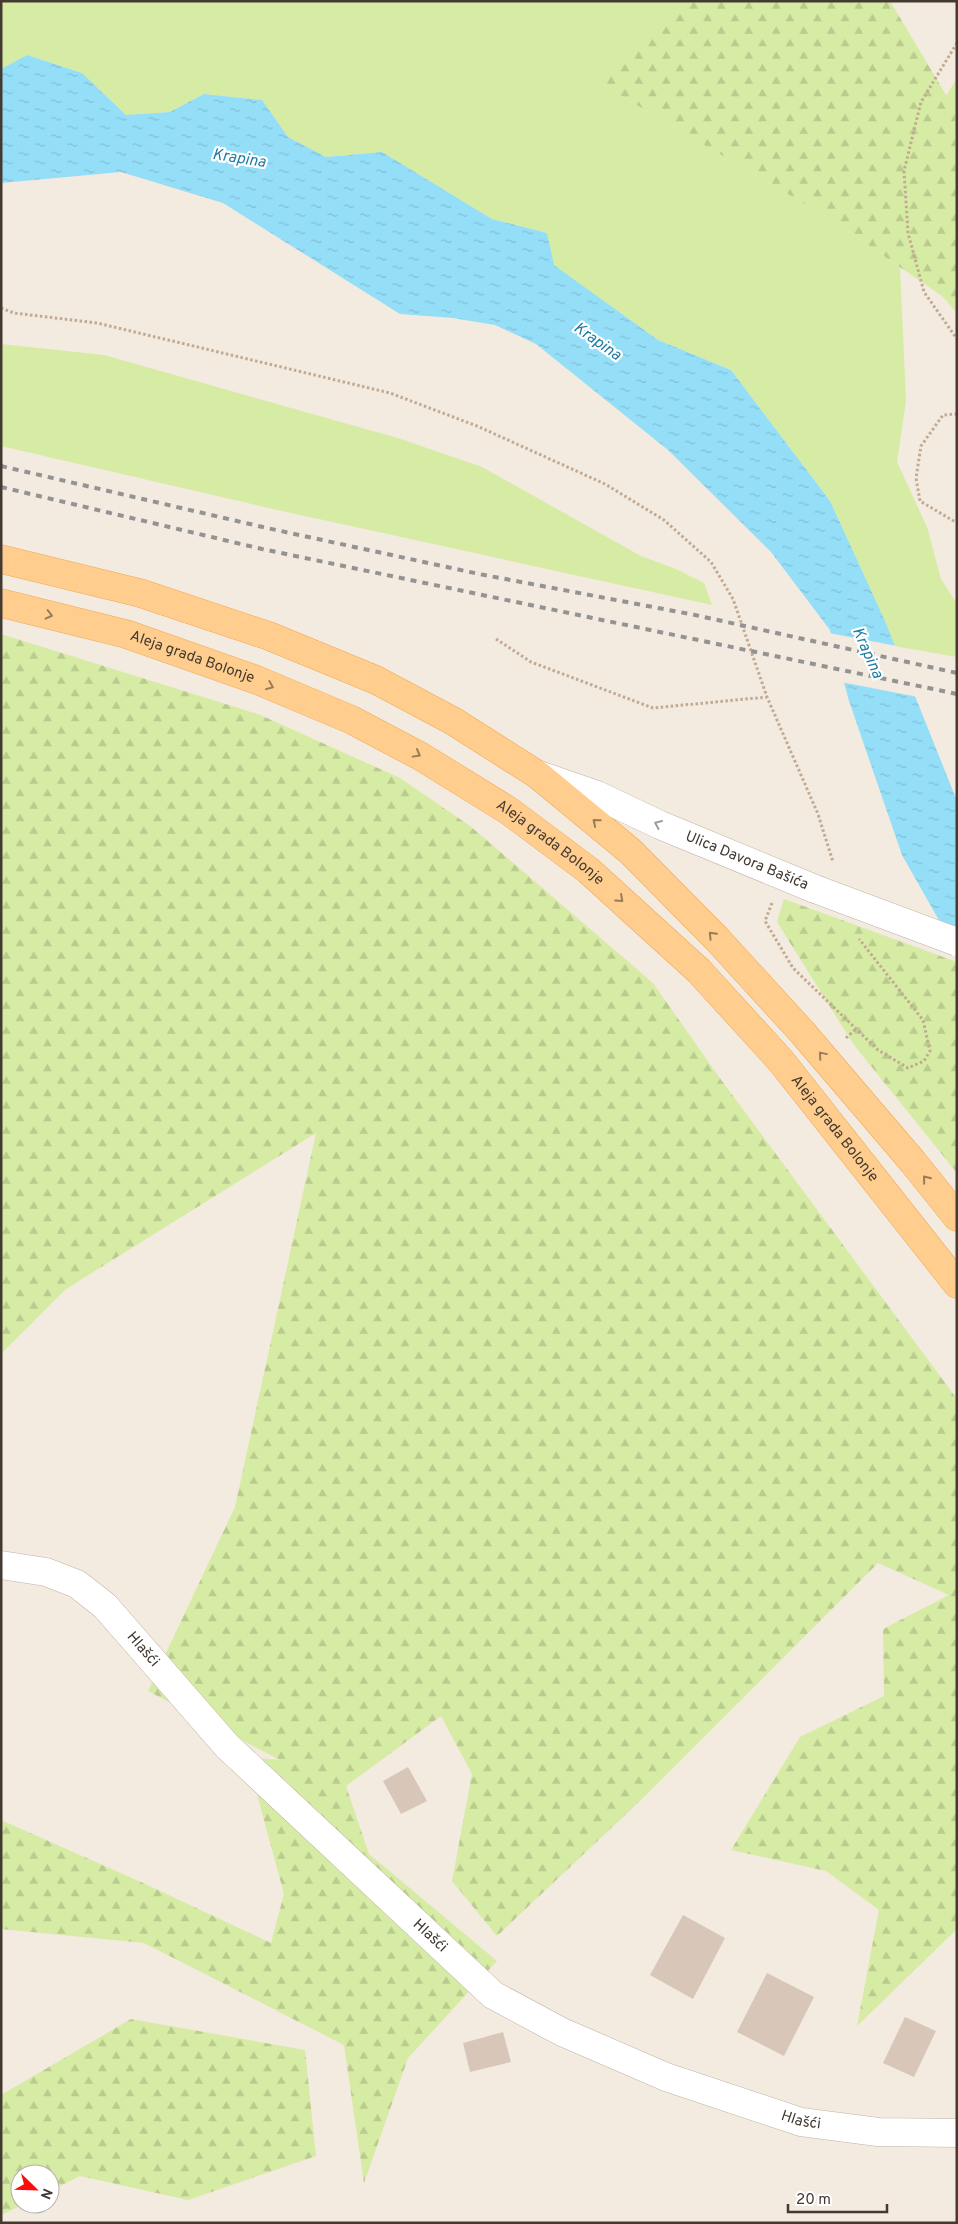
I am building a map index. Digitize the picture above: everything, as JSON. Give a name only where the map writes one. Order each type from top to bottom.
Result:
[{"type":"main road","points":[[1,559],[140,593],[269,636],[376,680],[453,721],[538,775],[630,851],[717,940],[802,1032],[913,1162],[957,1217]]},
{"type":"main road","name":"Aleja grada Bolonje","points":[[1,604],[126,634],[274,688],[352,720],[420,756],[509,811],[588,870],[699,971],[781,1061],[957,1284]]},
{"type":"street","name":"Ulica Davora Bašića","points":[[538,775],[597,795],[660,825],[783,878],[957,942]]},
{"type":"street","name":"Hlašći","points":[[1,1565],[46,1572],[77,1584],[104,1606],[227,1746],[493,1995],[562,2032],[666,2076],[800,2122],[878,2132],[957,2133]]},
{"type":"path","points":[[957,43],[921,102],[904,171],[908,234],[924,292],[957,339]]},
{"type":"path","points":[[1,308],[14,313],[97,324],[390,393],[477,426],[605,484],[664,520],[711,562],[733,599],[767,697],[818,814],[835,869]]},
{"type":"path","points":[[957,414],[943,415],[921,446],[916,478],[920,501],[957,523]]},
{"type":"path","points":[[496,639],[530,662],[653,708],[767,697]]},
{"type":"path","points":[[783,878],[765,921],[793,968],[878,1050],[908,1068],[924,1061],[930,1051],[923,1020],[854,933]]},
{"type":"green space","points":[[1,1],[689,1],[596,81],[827,217],[900,267],[906,401],[897,462],[927,527],[941,579],[957,604],[957,657],[894,646],[830,501],[731,370],[658,340],[553,265],[547,233],[492,219],[382,152],[326,157],[288,137],[262,100],[204,94],[170,112],[126,115],[82,73],[27,55],[1,69]]},
{"type":"green space","points":[[689,1],[890,1],[955,110],[957,313],[942,296],[827,217],[596,81]]},
{"type":"green space","points":[[957,78],[957,177],[955,110],[946,96]]},
{"type":"green space","points":[[1,344],[104,355],[401,439],[482,467],[641,556],[676,569],[704,583],[712,605],[273,509],[1,446]]},
{"type":"green space","points":[[1,634],[258,714],[400,778],[470,826],[653,983],[719,1077],[957,1399],[957,1929],[857,2026],[879,1910],[826,1871],[731,1850],[800,1737],[884,1696],[883,1629],[949,1595],[878,1563],[642,1799],[497,1936],[452,1881],[472,1774],[441,1716],[346,1786],[369,1854],[497,1961],[408,2058],[364,2183],[344,2045],[144,1943],[1,1929],[1,1820],[143,1883],[271,1943],[284,1894],[247,1757],[280,1760],[148,1691],[235,1507],[316,1133],[66,1289],[1,1354]]},
{"type":"green space","points":[[784,899],[957,962],[957,1173],[854,1045],[777,922]]},
{"type":"green space","points":[[131,2019],[305,2050],[316,2156],[188,2200],[80,2176],[60,2186],[60,2164],[10,2164],[10,2211],[1,2215],[1,2095]]},
{"type":"water","name":"Krapina","points":[[27,55],[82,73],[126,115],[170,112],[204,94],[262,100],[288,137],[326,157],[382,152],[492,219],[547,233],[554,265],[658,340],[731,370],[830,501],[885,621],[957,801],[957,952],[902,855],[849,701],[830,630],[771,552],[668,450],[536,344],[495,325],[453,318],[400,314],[223,203],[121,172],[1,183],[1,69]]},
{"type":"pier","points":[[829,633],[897,646],[918,697],[841,682]]},
{"type":"building","points":[[408,1767],[427,1801],[401,1814],[383,1781]]},
{"type":"building","points":[[683,1915],[725,1938],[693,1999],[650,1975]]},
{"type":"building","points":[[767,1973],[814,1997],[784,2056],[737,2032]]},
{"type":"building","points":[[905,2017],[936,2031],[914,2077],[883,2063]]},
{"type":"building","points":[[503,2032],[511,2062],[470,2072],[463,2043]]},
{"type":"railway","points":[[1,466],[267,528],[479,574],[695,615],[957,673]]},
{"type":"railway","points":[[1,487],[262,549],[957,694]]}]
